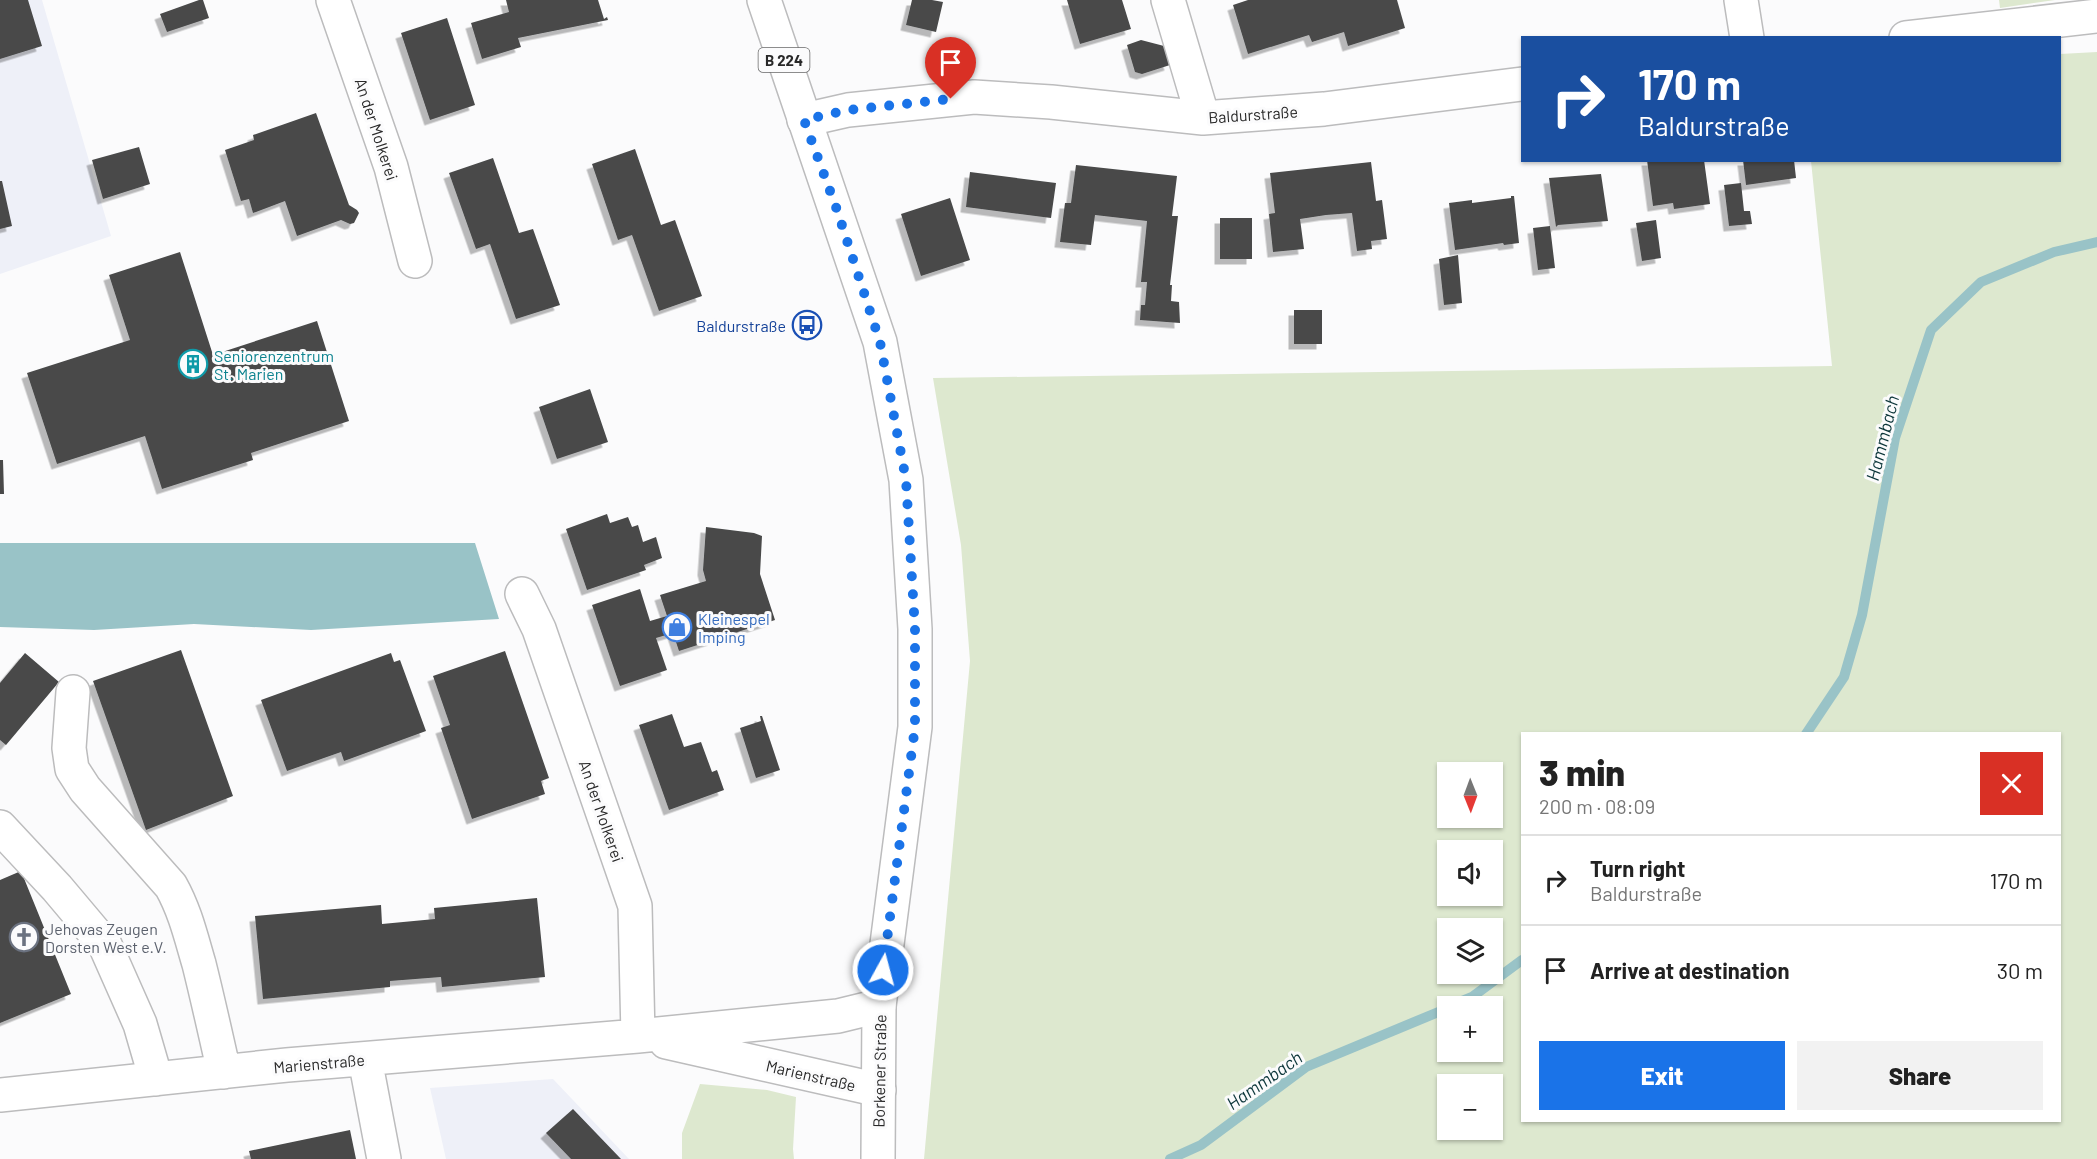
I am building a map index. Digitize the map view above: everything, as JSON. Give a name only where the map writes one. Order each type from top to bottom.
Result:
[{"type":"street","name":"An der Molkerei","points":[[333,0],[391,167],[415,261]]},
{"type":"street","name":"Borkener Straße","points":[[764,0],[880,342],[906,480],[915,629],[915,727],[879,1006],[878,1159]]},
{"type":"street","points":[[1168,0],[1203,118]]},
{"type":"street","points":[[1741,0],[1747,36]]},
{"type":"street","points":[[1923,36],[2097,16]]},
{"type":"street","name":"Baldurstraße","points":[[804,120],[858,109],[974,97],[1051,102],[1203,118],[1324,109],[1521,84]]},
{"type":"street","name":"An der Molkerei","points":[[522,594],[539,629],[635,906],[638,1036]]},
{"type":"street","points":[[73,692],[69,748],[72,769],[85,789],[171,886],[180,903],[187,919],[224,1072]]},
{"type":"street","points":[[0,827],[57,888],[105,945],[140,1024],[156,1079]]},
{"type":"street","name":"Marienstraße","points":[[0,1095],[224,1072],[838,1016],[879,1006]]},
{"type":"street","name":"Marienstraße","points":[[638,1036],[879,1090]]},
{"type":"street","points":[[365,1059],[384,1159]]},
{"type":"shaded area","points":[[0,0],[42,0],[111,236],[0,274]]},
{"type":"shaded area","points":[[553,1079],[629,1159],[446,1159],[430,1088]]},
{"type":"green space","points":[[1999,0],[2055,0],[2000,8]]},
{"type":"green space","points":[[2097,52],[2097,1159],[924,1159],[970,661],[961,545],[933,378],[1832,366],[1811,162],[2061,162],[2061,54]]},
{"type":"green space","points":[[700,1084],[767,1090],[796,1097],[794,1159],[682,1159],[682,1133]]},
{"type":"water","points":[[0,543],[475,543],[499,619],[311,630],[194,624],[94,630],[0,627]]},
{"type":"building","points":[[0,0],[28,0],[42,46],[0,59]]},
{"type":"building","points":[[203,0],[209,18],[167,32],[160,14]]},
{"type":"building","points":[[506,0],[598,0],[604,19],[607,17],[608,20],[518,38],[521,47],[482,59],[471,23],[509,12]]},
{"type":"building","points":[[912,0],[943,2],[936,32],[906,25]]},
{"type":"building","points":[[1067,0],[1122,0],[1131,29],[1080,44]]},
{"type":"building","points":[[1248,0],[1397,0],[1405,28],[1348,46],[1344,32],[1312,42],[1309,35],[1248,54],[1233,5]]},
{"type":"building","points":[[447,18],[475,105],[430,120],[401,33]]},
{"type":"building","points":[[1141,40],[1164,46],[1170,65],[1142,74],[1135,72],[1127,45]]},
{"type":"building","points":[[316,113],[349,205],[359,213],[354,223],[350,224],[341,220],[297,236],[285,201],[253,213],[249,199],[241,201],[225,150],[254,140],[253,135]]},
{"type":"building","points":[[139,147],[150,184],[103,199],[92,160]]},
{"type":"building","points":[[635,149],[661,225],[675,220],[702,296],[659,311],[632,235],[618,240],[592,164]]},
{"type":"building","points":[[493,158],[519,233],[533,229],[560,305],[516,319],[490,244],[476,249],[449,173]]},
{"type":"building","points":[[1371,162],[1376,201],[1382,200],[1387,239],[1371,241],[1372,249],[1357,251],[1352,213],[1326,215],[1300,219],[1304,249],[1273,252],[1269,214],[1275,213],[1270,173]]},
{"type":"building","points":[[1647,162],[1704,162],[1710,204],[1674,209],[1673,203],[1653,206]]},
{"type":"building","points":[[1743,162],[1794,162],[1796,178],[1746,185]]},
{"type":"building","points":[[1076,165],[1177,176],[1172,216],[1178,216],[1170,285],[1172,285],[1171,301],[1179,302],[1180,323],[1140,320],[1141,305],[1145,305],[1147,282],[1141,282],[1147,221],[1095,215],[1091,245],[1060,242],[1065,203],[1071,203]]},
{"type":"building","points":[[970,172],[1056,183],[1051,218],[966,207]]},
{"type":"building","points":[[1601,174],[1608,221],[1556,227],[1549,178]]},
{"type":"building","points":[[0,181],[2,181],[12,226],[0,229]]},
{"type":"building","points":[[1741,183],[1744,211],[1750,211],[1752,224],[1729,226],[1724,185]]},
{"type":"building","points":[[1514,196],[1519,243],[1455,250],[1449,203],[1472,200],[1472,203],[1511,198]]},
{"type":"building","points":[[950,198],[970,260],[921,276],[901,214]]},
{"type":"building","points":[[1220,218],[1252,218],[1252,259],[1220,259]]},
{"type":"building","points":[[1656,220],[1661,258],[1642,261],[1636,223]]},
{"type":"building","points":[[1550,226],[1555,268],[1538,270],[1533,228]]},
{"type":"building","name":"Seniorenzentrum St. Marien","points":[[180,252],[213,355],[317,321],[349,421],[251,453],[253,460],[162,489],[145,436],[57,464],[27,373],[130,340],[109,275]]},
{"type":"building","points":[[1458,255],[1462,303],[1444,305],[1439,259]]},
{"type":"building","points":[[1294,310],[1322,310],[1322,344],[1294,344]]},
{"type":"building","points":[[590,389],[608,442],[557,459],[539,407]]},
{"type":"building","points":[[0,460],[3,460],[4,494],[0,494]]},
{"type":"building","points":[[607,514],[610,523],[628,517],[632,527],[638,525],[643,542],[656,537],[662,558],[644,565],[646,570],[587,590],[566,529]]},
{"type":"building","name":"Kleinespel Imping","points":[[706,527],[762,536],[760,574],[775,620],[679,651],[673,633],[656,638],[667,670],[620,686],[592,605],[640,589],[650,621],[667,616],[660,595],[706,581],[703,570]]},
{"type":"building","points":[[181,650],[233,796],[146,830],[93,681]]},
{"type":"building","points":[[505,651],[549,778],[541,781],[545,794],[472,819],[441,728],[450,725],[433,676]]},
{"type":"building","points":[[25,653],[59,682],[6,745],[0,740],[0,683]]},
{"type":"building","points":[[391,653],[394,662],[400,660],[426,731],[344,761],[341,752],[287,771],[261,700]]},
{"type":"building","points":[[672,714],[684,747],[701,742],[712,772],[717,770],[724,790],[669,810],[639,725]]},
{"type":"building","points":[[760,716],[762,716],[780,770],[756,778],[740,728],[761,721]]},
{"type":"building","name":"Jehovas Zeugen Dorsten West e.V.","points":[[21,871],[71,994],[0,1023],[0,880]]},
{"type":"building","points":[[537,898],[545,977],[442,987],[441,977],[390,981],[390,987],[263,999],[255,916],[381,905],[382,924],[435,919],[434,908]]},
{"type":"building","points":[[573,1109],[621,1159],[571,1159],[546,1133]]},
{"type":"building","points":[[350,1130],[356,1159],[251,1159],[249,1151]]},
{"type":"waterway","name":"Hammbach","points":[[1807,732],[1844,677],[1862,615],[1895,438],[1931,330],[1981,282],[2054,252],[2097,242]]},
{"type":"waterway","name":"Hammbach","points":[[1473,996],[1521,961]]},
{"type":"waterway","name":"Hammbach","points":[[1170,1159],[1201,1145],[1306,1067],[1437,1013]]},
{"type":"place","name":"Baldurstraße","points":[[807,325]]},
{"type":"place","name":"Seniorenzentrum St. Marien","points":[[193,364]]},
{"type":"place","name":"Kleinespel Imping","points":[[677,627]]},
{"type":"place","name":"Jehovas Zeugen Dorsten West e.V.","points":[[24,937]]},
{"type":"route","points":[[883,970],[915,727],[915,629],[906,480],[880,342],[837,210],[804,120],[848,110],[951,99]]}]
